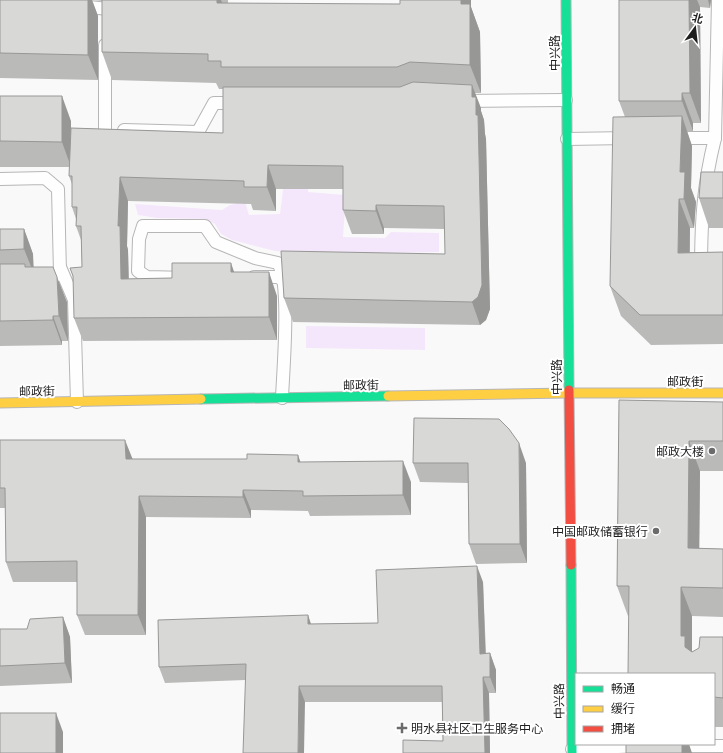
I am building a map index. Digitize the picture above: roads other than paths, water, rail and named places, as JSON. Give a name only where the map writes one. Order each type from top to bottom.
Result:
[{"type":"main road","name":"中兴路","points":[[566,0],[572,751]]},
{"type":"main road","name":"邮政街","points":[[0,403],[568,393],[723,393]]},
{"type":"lane","points":[[718,0],[720,25],[720,100],[715,138],[707,169],[711,186],[702,211],[701,271],[723,270]]},
{"type":"lane","points":[[70,3],[105,9],[130,10]]},
{"type":"lane","points":[[105,9],[105,135],[198,132],[214,103],[253,103]]},
{"type":"lane","points":[[454,100],[566,100]]},
{"type":"lane","points":[[567,139],[637,138]]},
{"type":"lane","points":[[661,138],[715,138]]},
{"type":"lane","points":[[0,179],[45,178],[58,189],[60,273],[49,281],[35,281]]},
{"type":"lane","points":[[202,278],[147,277],[138,271],[139,239],[143,226],[205,226],[216,242],[255,258],[278,263],[280,267],[284,297],[282,398]]},
{"type":"lane","points":[[280,267],[294,264]]},
{"type":"lane","points":[[60,267],[74,300],[77,402]]},
{"type":"lane","points":[[240,278],[278,277],[282,280]]},
{"type":"lane","points":[[572,751],[656,746],[723,746]]},
{"type":"place","name":"邮政大楼","points":[[712,451]]},
{"type":"place","name":"中国邮政储蓄银行","points":[[656,531]]},
{"type":"place","name":"明水县社区卫生服务中心","points":[[402,728]]}]
